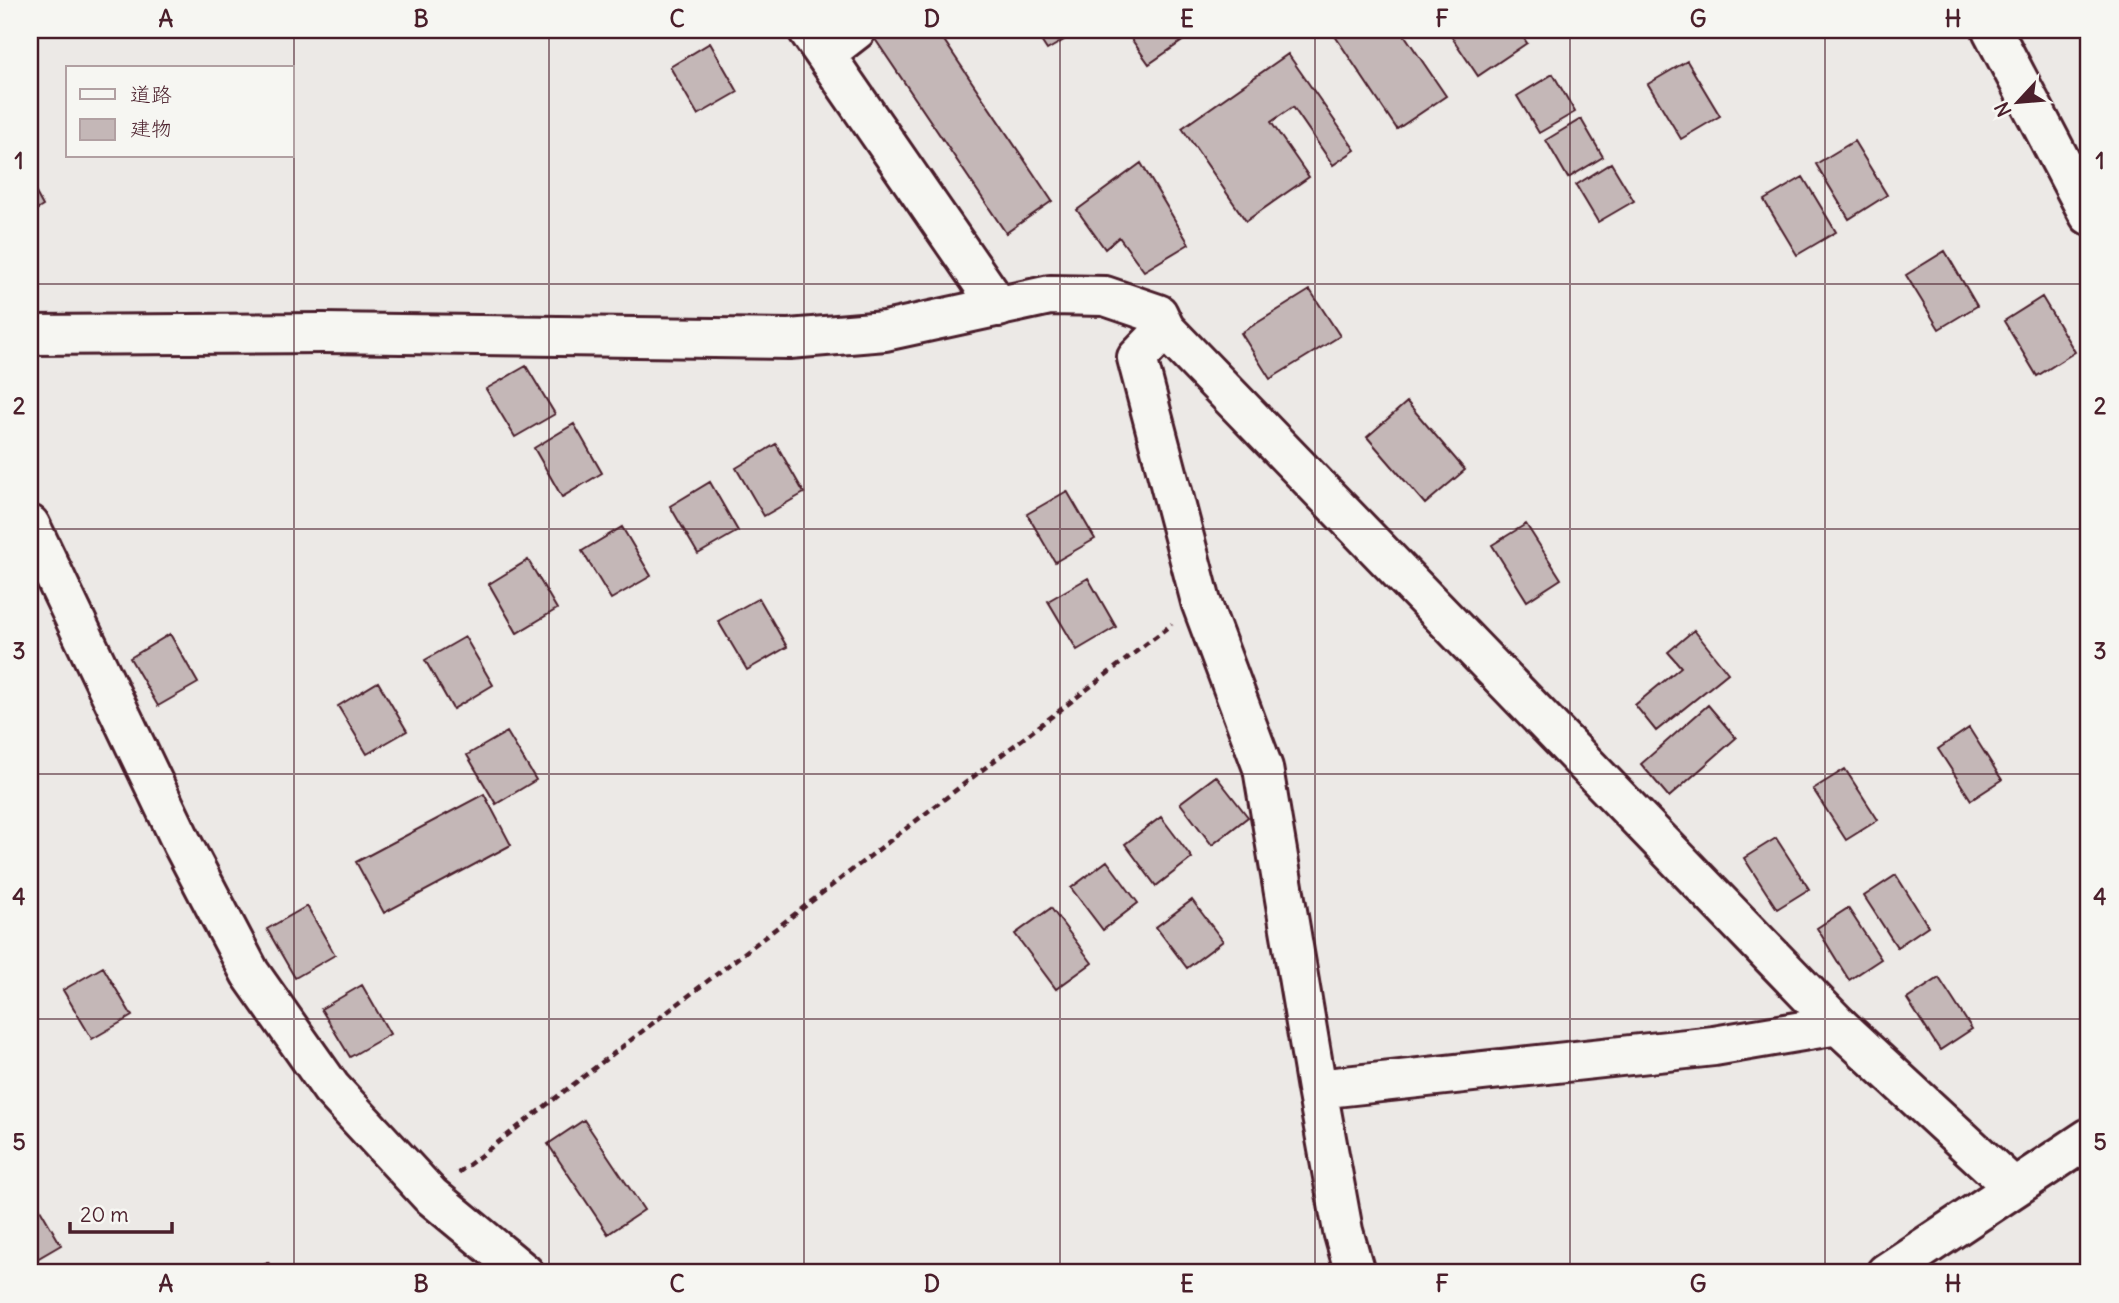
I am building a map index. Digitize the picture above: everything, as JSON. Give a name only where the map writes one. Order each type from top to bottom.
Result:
[{"type":"street","points":[[856,30],[816,42],[999,307]]},
{"type":"street","points":[[1992,30],[2089,215]]},
{"type":"street","points":[[30,335],[323,333],[789,339],[885,331],[1049,295],[1105,296],[1158,314],[1166,329],[1838,1025],[2013,1187]]},
{"type":"street","points":[[1166,329],[1137,358],[1201,602],[1263,768],[1317,1090],[1343,1231],[1355,1273]]},
{"type":"street","points":[[30,525],[183,845],[250,973],[331,1088],[430,1195],[524,1273]]},
{"type":"street","points":[[1317,1090],[1714,1046],[1838,1025]]},
{"type":"street","points":[[1886,1273],[2089,1138]]},
{"type":"path","points":[[430,1195],[1201,602]]},
{"type":"building","points":[[889,30],[937,30],[1052,201],[1006,233],[875,39]]},
{"type":"building","points":[[1034,30],[1081,30],[1047,50]]},
{"type":"building","points":[[1125,30],[1195,30],[1197,31],[1149,64]]},
{"type":"building","points":[[1331,30],[1401,30],[1446,96],[1397,129]]},
{"type":"building","points":[[1447,30],[1518,30],[1527,43],[1478,76]]},
{"type":"building","points":[[710,43],[738,92],[698,115],[670,67]]},
{"type":"building","points":[[1288,54],[1355,150],[1333,165],[1293,107],[1271,122],[1309,177],[1246,221],[1182,128]]},
{"type":"building","points":[[1687,61],[1720,116],[1681,139],[1648,84]]},
{"type":"building","points":[[1553,74],[1575,112],[1539,133],[1517,96]]},
{"type":"building","points":[[1581,119],[1603,157],[1568,178],[1546,140]]},
{"type":"building","points":[[1854,141],[1887,195],[1849,219],[1816,164]]},
{"type":"building","points":[[1141,163],[1189,244],[1144,271],[1119,237],[1105,249],[1077,210]]},
{"type":"building","points":[[1611,163],[1634,201],[1598,222],[1576,185]]},
{"type":"building","points":[[1803,177],[1836,232],[1797,255],[1764,200]]},
{"type":"building","points":[[30,182],[43,206],[30,214]]},
{"type":"building","points":[[1945,251],[1977,306],[1939,329],[1906,275]]},
{"type":"building","points":[[1310,290],[1340,336],[1270,379],[1241,333]]},
{"type":"building","points":[[2042,297],[2075,352],[2037,376],[2004,321]]},
{"type":"building","points":[[526,366],[555,414],[515,437],[486,389]]},
{"type":"building","points":[[1407,402],[1465,470],[1425,504],[1367,437]]},
{"type":"building","points":[[574,424],[602,473],[562,497],[534,448]]},
{"type":"building","points":[[776,444],[804,493],[764,516],[736,468]]},
{"type":"building","points":[[710,482],[738,531],[698,554],[670,506]]},
{"type":"building","points":[[1067,491],[1095,539],[1055,562],[1027,514]]},
{"type":"building","points":[[1526,524],[1561,579],[1527,601],[1492,545]]},
{"type":"building","points":[[622,527],[651,576],[611,599],[582,551]]},
{"type":"building","points":[[528,560],[557,609],[517,633],[489,584]]},
{"type":"building","points":[[1088,578],[1116,627],[1077,650],[1048,601]]},
{"type":"building","points":[[759,598],[787,647],[747,670],[718,621]]},
{"type":"building","points":[[1694,630],[1728,673],[1656,731],[1635,705],[1681,667],[1668,652]]},
{"type":"building","points":[[170,634],[198,683],[158,706],[130,658]]},
{"type":"building","points":[[465,637],[493,685],[453,709],[425,660]]},
{"type":"building","points":[[378,682],[407,731],[367,754],[338,706]]},
{"type":"building","points":[[1708,705],[1736,738],[1669,797],[1641,764]]},
{"type":"building","points":[[1969,728],[2002,780],[1971,800],[1938,749]]},
{"type":"building","points":[[507,732],[536,780],[496,804],[467,755]]},
{"type":"building","points":[[1845,769],[1878,820],[1846,840],[1813,789]]},
{"type":"building","points":[[1216,776],[1248,817],[1212,845],[1180,803]]},
{"type":"building","points":[[484,794],[511,845],[384,913],[356,862]]},
{"type":"building","points":[[1161,817],[1192,858],[1156,886],[1125,844]]},
{"type":"building","points":[[1776,838],[1809,889],[1777,909],[1744,858]]},
{"type":"building","points":[[1107,861],[1138,903],[1103,930],[1071,888]]},
{"type":"building","points":[[1896,875],[1928,926],[1897,947],[1864,896]]},
{"type":"building","points":[[1192,900],[1223,941],[1187,968],[1156,927]]},
{"type":"building","points":[[307,906],[335,955],[295,978],[267,929]]},
{"type":"building","points":[[1051,908],[1092,963],[1056,989],[1015,934]]},
{"type":"building","points":[[1848,908],[1881,959],[1849,980],[1817,928]]},
{"type":"building","points":[[103,967],[132,1016],[92,1039],[63,990]]},
{"type":"building","points":[[1939,978],[1972,1029],[1940,1050],[1907,999]]},
{"type":"building","points":[[362,985],[390,1034],[350,1057],[321,1009]]},
{"type":"building","points":[[584,1120],[644,1210],[608,1234],[548,1144]]},
{"type":"building","points":[[33,1197],[61,1245],[30,1263],[30,1198]]},
{"type":"building","points":[[268,1262],[274,1273],[248,1273]]}]
